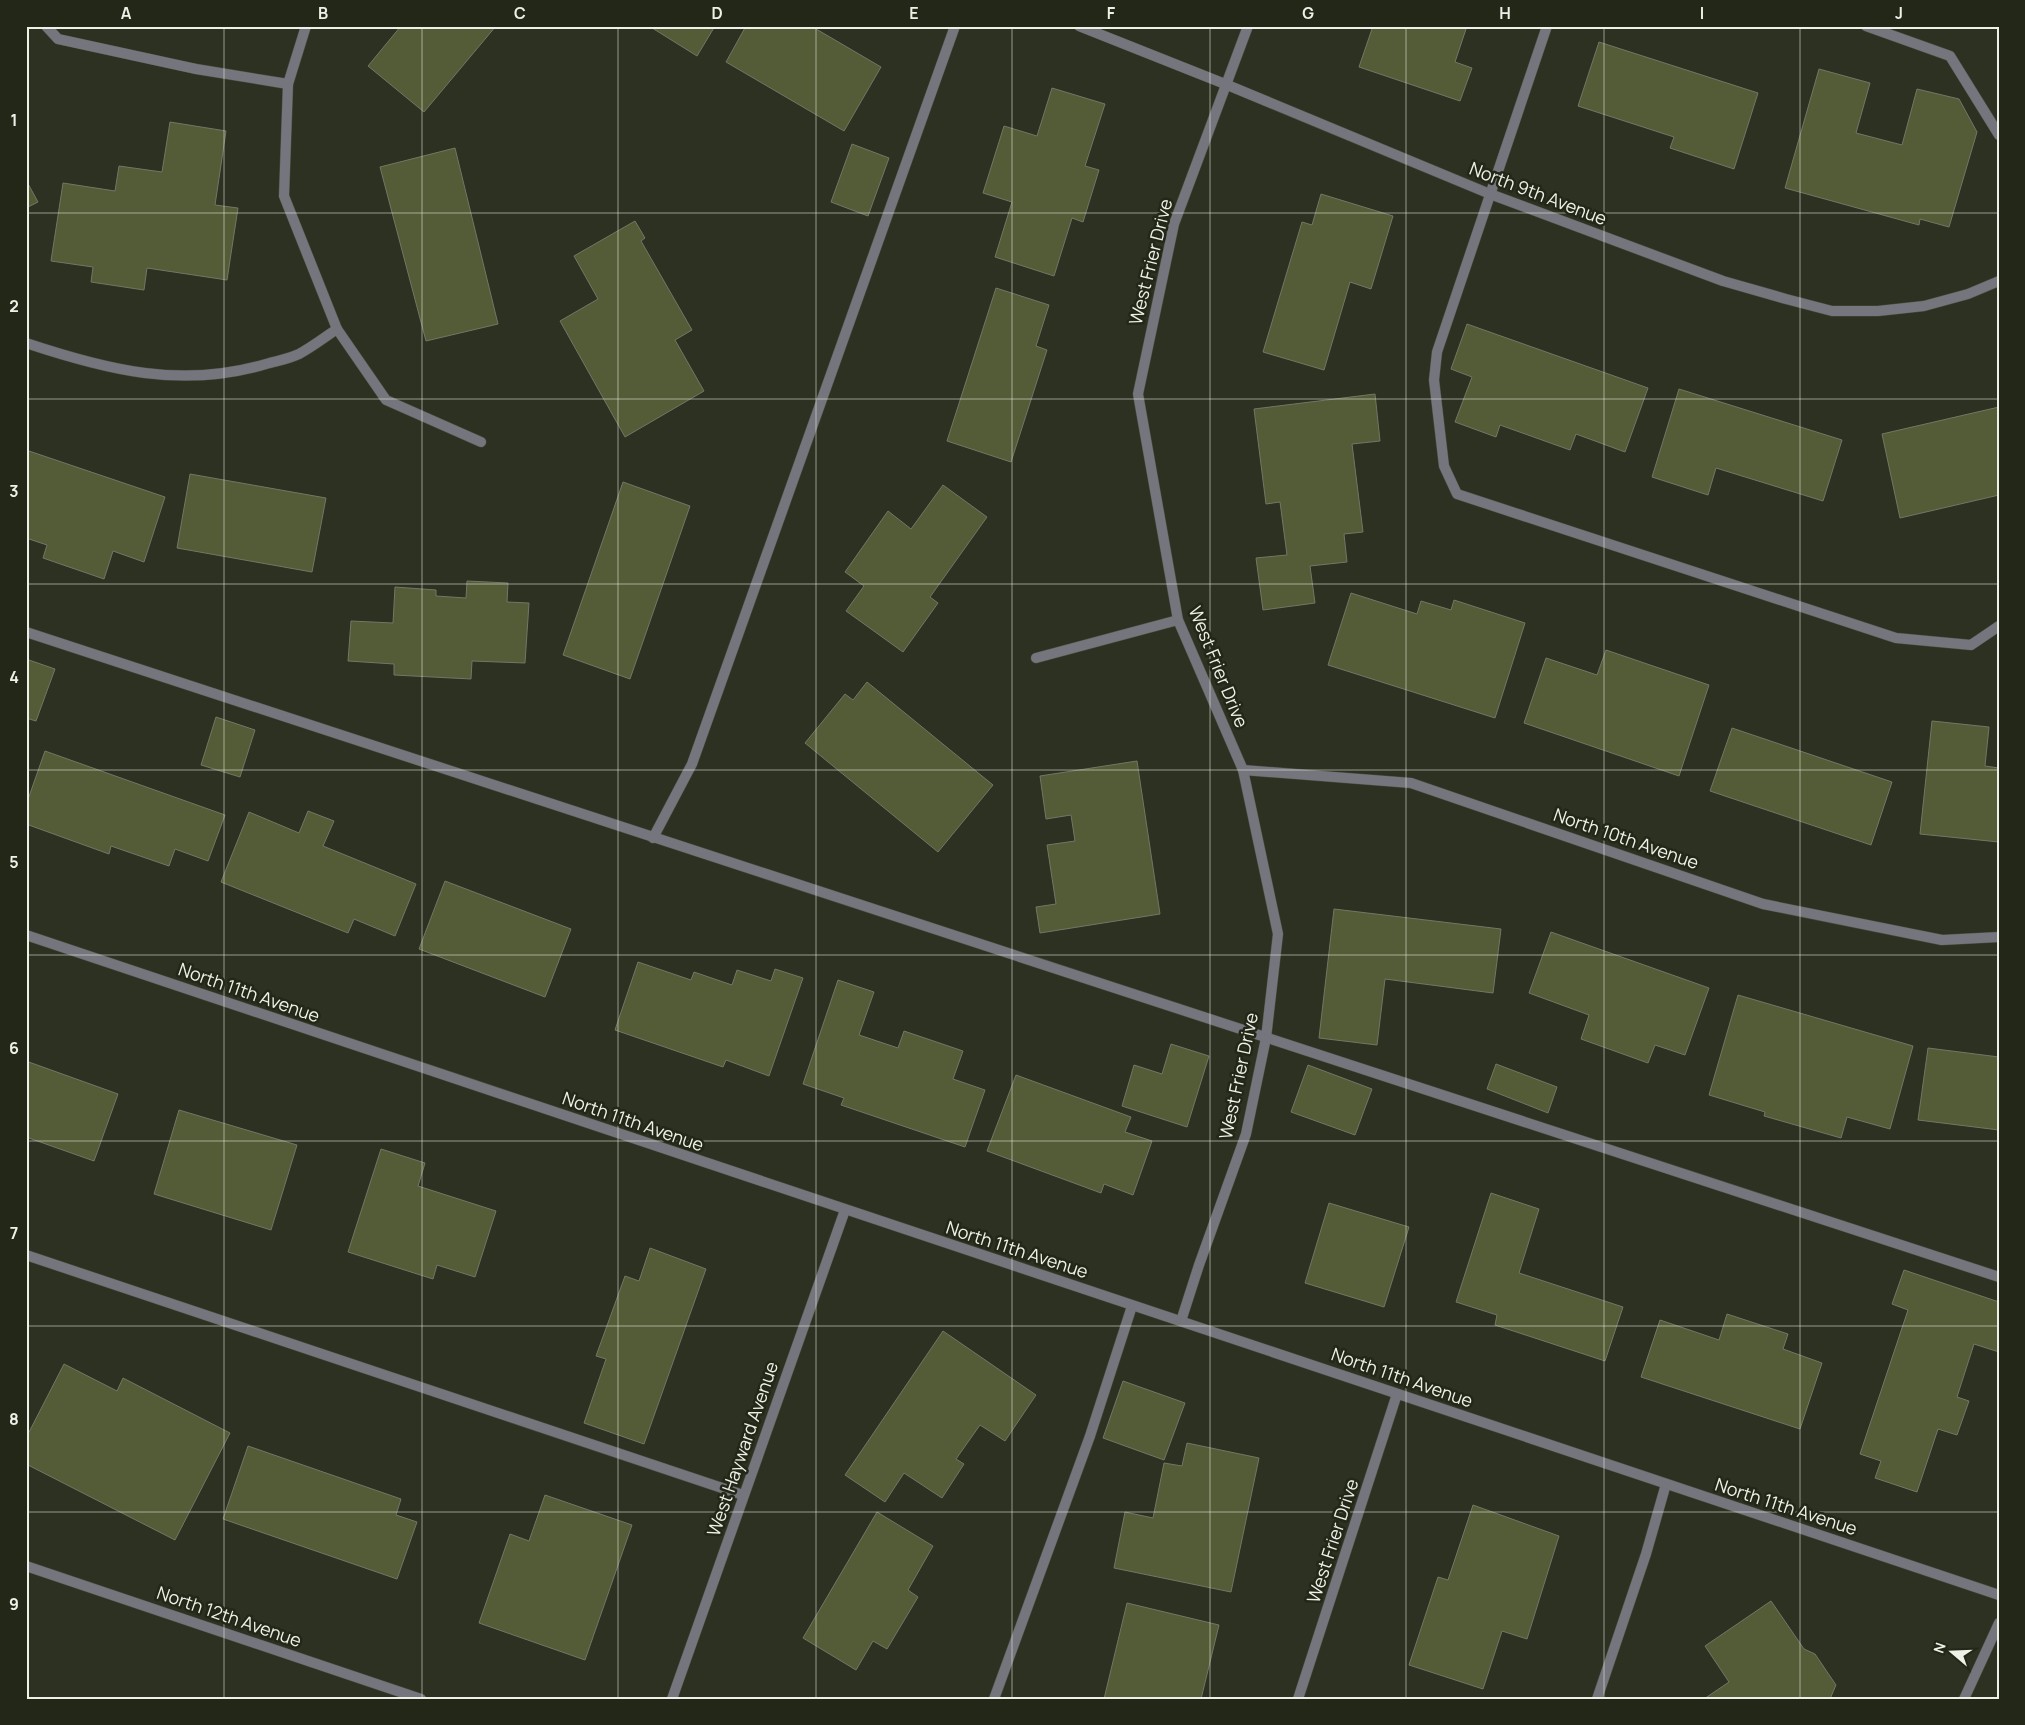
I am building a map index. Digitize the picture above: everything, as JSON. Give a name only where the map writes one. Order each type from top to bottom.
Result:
[{"type":"street","points":[[46,26],[58,39],[196,69],[288,84]]},
{"type":"street","points":[[306,26],[288,84],[284,196],[337,329],[386,400],[481,442]]},
{"type":"street","points":[[653,838],[692,764],[955,26]]},
{"type":"street","name":"North 9th Avenue","points":[[1079,26],[1225,84],[1490,194],[1723,281],[1832,311],[1878,311],[1924,306],[1968,294],[1999,281]]},
{"type":"street","name":"West Frier Drive","points":[[1181,1321],[1246,1134],[1266,1038],[1278,934],[1243,770],[1178,620],[1138,394],[1174,224],[1248,26]]},
{"type":"street","points":[[1546,26],[1437,352],[1434,380],[1444,466],[1457,494],[1896,638],[1971,645],[1999,626]]},
{"type":"street","points":[[1866,26],[1950,56],[1999,135]]},
{"type":"street","points":[[26,343],[72,358],[137,373],[193,377],[248,370],[298,355],[337,329]]},
{"type":"street","points":[[1036,658],[1178,620]]},
{"type":"street","points":[[26,632],[1999,1277]]},
{"type":"street","name":"North 10th Avenue","points":[[1243,770],[1411,783],[1763,904],[1942,940],[1999,937]]},
{"type":"street","name":"North 11th Avenue","points":[[26,935],[1132,1306],[1999,1594]]},
{"type":"street","name":"West Hayward Avenue","points":[[672,1699],[845,1210]]},
{"type":"street","points":[[26,1255],[743,1495]]},
{"type":"street","points":[[994,1699],[1090,1436],[1132,1306]]},
{"type":"street","name":"West Frier Drive","points":[[1298,1699],[1397,1394]]},
{"type":"street","points":[[1597,1699],[1646,1554],[1666,1484]]},
{"type":"street","name":"North 12th Avenue","points":[[26,1566],[421,1699]]},
{"type":"street","points":[[1964,1699],[1999,1624]]},
{"type":"building","points":[[401,26],[496,26],[424,112],[368,66]]},
{"type":"building","points":[[649,26],[715,26],[697,56]]},
{"type":"building","points":[[746,26],[811,26],[881,67],[844,131],[726,62]]},
{"type":"building","points":[[1373,26],[1467,26],[1455,62],[1472,68],[1460,101],[1359,67]]},
{"type":"building","points":[[1599,42],[1758,93],[1734,169],[1670,148],[1674,137],[1578,106]]},
{"type":"building","points":[[1819,69],[1870,83],[1856,133],[1902,145],[1917,89],[1959,99],[1977,132],[1949,227],[1920,219],[1919,225],[1785,188]]},
{"type":"building","points":[[1052,88],[1105,104],[1085,166],[1099,170],[1083,222],[1072,218],[1054,276],[995,257],[1012,202],[983,193],[1004,126],[1037,136]]},
{"type":"building","points":[[170,122],[226,131],[215,205],[238,208],[227,280],[147,268],[144,290],[91,282],[93,267],[51,261],[63,183],[115,191],[119,166],[162,172]]},
{"type":"building","points":[[852,144],[889,158],[868,216],[831,202]]},
{"type":"building","points":[[455,148],[498,324],[426,341],[380,167]]},
{"type":"building","points":[[26,180],[38,202],[26,208]]},
{"type":"building","points":[[1321,194],[1393,216],[1371,289],[1350,282],[1324,370],[1263,352],[1302,222],[1312,225]]},
{"type":"building","points":[[635,221],[645,238],[641,241],[692,330],[675,340],[704,391],[625,437],[560,321],[598,299],[574,256]]},
{"type":"building","points":[[996,288],[1049,305],[1036,346],[1047,350],[1011,462],[947,441]]},
{"type":"building","points":[[1467,324],[1648,388],[1625,452],[1576,434],[1570,450],[1500,425],[1496,437],[1455,422],[1472,377],[1451,369]]},
{"type":"building","points":[[1679,389],[1842,440],[1823,501],[1716,468],[1708,495],[1652,477]]},
{"type":"building","points":[[1375,394],[1380,441],[1352,444],[1363,532],[1344,534],[1347,562],[1310,566],[1315,603],[1263,610],[1256,558],[1287,555],[1280,502],[1266,504],[1254,409]]},
{"type":"building","points":[[1999,407],[1999,495],[1900,518],[1882,434]]},
{"type":"building","points":[[26,450],[165,497],[144,562],[113,551],[104,579],[43,558],[47,545],[26,538]]},
{"type":"building","points":[[190,474],[326,498],[312,572],[177,548]]},
{"type":"building","points":[[623,482],[690,506],[630,679],[563,655]]},
{"type":"building","points":[[943,485],[987,517],[930,597],[938,603],[903,652],[846,611],[864,586],[845,572],[888,511],[911,529]]},
{"type":"building","points":[[467,581],[508,583],[507,602],[529,603],[525,663],[472,661],[471,679],[394,675],[394,664],[348,661],[351,621],[393,623],[395,587],[436,590],[436,596],[466,598]]},
{"type":"building","points":[[1351,593],[1417,614],[1421,601],[1451,610],[1454,600],[1525,623],[1495,718],[1328,665]]},
{"type":"building","points":[[1606,650],[1709,685],[1679,776],[1524,723],[1546,658],[1597,675]]},
{"type":"building","points":[[26,659],[55,669],[36,721],[26,718]]},
{"type":"building","points":[[867,682],[993,785],[938,852],[805,743],[845,694],[853,700]]},
{"type":"building","points":[[216,717],[255,730],[240,777],[201,765]]},
{"type":"building","points":[[1932,721],[1989,727],[1985,766],[1999,768],[1999,842],[1920,834]]},
{"type":"building","points":[[1732,728],[1892,782],[1871,845],[1710,791]]},
{"type":"building","points":[[45,751],[225,815],[208,861],[175,849],[169,866],[111,846],[109,854],[26,824],[26,805]]},
{"type":"building","points":[[1137,761],[1160,914],[1040,933],[1036,907],[1056,904],[1047,845],[1075,841],[1071,815],[1046,819],[1040,776]]},
{"type":"building","points":[[308,811],[334,821],[323,846],[416,884],[395,936],[354,919],[348,933],[221,882],[249,812],[299,833]]},
{"type":"building","points":[[445,881],[571,929],[545,997],[419,949]]},
{"type":"building","points":[[1334,909],[1501,929],[1493,993],[1385,979],[1377,1045],[1319,1038]]},
{"type":"building","points":[[1551,932],[1709,988],[1685,1055],[1655,1045],[1648,1063],[1581,1039],[1589,1015],[1529,993]]},
{"type":"building","points":[[638,962],[691,980],[694,972],[732,985],[737,970],[771,981],[775,969],[803,978],[769,1076],[726,1060],[723,1067],[615,1030]]},
{"type":"building","points":[[838,980],[874,992],[859,1035],[898,1048],[904,1031],[963,1051],[953,1079],[985,1090],[965,1147],[841,1105],[844,1098],[803,1084]]},
{"type":"building","points":[[1738,995],[1913,1046],[1890,1129],[1847,1117],[1841,1138],[1764,1116],[1765,1112],[1709,1095]]},
{"type":"building","points":[[1171,1044],[1209,1056],[1187,1127],[1122,1106],[1134,1065],[1162,1074]]},
{"type":"building","points":[[1928,1048],[1999,1057],[1999,1130],[1918,1120]]},
{"type":"building","points":[[26,1061],[118,1094],[94,1161],[26,1137]]},
{"type":"building","points":[[1496,1064],[1557,1087],[1548,1113],[1487,1089]]},
{"type":"building","points":[[1308,1065],[1372,1089],[1355,1135],[1291,1112]]},
{"type":"building","points":[[1016,1075],[1131,1117],[1125,1132],[1152,1141],[1133,1195],[1104,1184],[1101,1193],[987,1151]]},
{"type":"building","points":[[179,1110],[297,1145],[271,1230],[154,1194]]},
{"type":"building","points":[[381,1149],[425,1163],[418,1186],[496,1211],[475,1277],[437,1265],[433,1279],[348,1252]]},
{"type":"building","points":[[1491,1193],[1539,1209],[1519,1273],[1623,1307],[1605,1361],[1495,1325],[1497,1315],[1456,1302]]},
{"type":"building","points":[[1329,1203],[1409,1227],[1384,1307],[1305,1283]]},
{"type":"building","points":[[650,1248],[706,1269],[644,1444],[584,1423],[606,1359],[596,1356],[625,1276],[639,1281]]},
{"type":"building","points":[[1904,1270],[1999,1302],[1999,1352],[1974,1344],[1957,1397],[1969,1401],[1957,1435],[1938,1429],[1917,1492],[1875,1478],[1881,1461],[1860,1454],[1908,1310],[1892,1304]]},
{"type":"building","points":[[1727,1314],[1788,1334],[1783,1349],[1822,1363],[1800,1429],[1641,1377],[1660,1320],[1719,1340]]},
{"type":"building","points":[[943,1331],[1036,1395],[1005,1441],[980,1425],[956,1459],[964,1464],[942,1498],[904,1473],[885,1502],[845,1475]]},
{"type":"building","points":[[64,1364],[117,1391],[123,1378],[230,1433],[175,1540],[26,1464],[26,1438]]},
{"type":"building","points":[[1123,1381],[1185,1403],[1164,1460],[1103,1438]]},
{"type":"building","points":[[1187,1443],[1259,1458],[1231,1592],[1114,1568],[1125,1512],[1153,1518],[1164,1463],[1182,1466]]},
{"type":"building","points":[[248,1446],[401,1499],[396,1515],[417,1522],[397,1579],[223,1519]]},
{"type":"building","points":[[545,1495],[632,1525],[585,1660],[479,1623],[510,1534],[529,1541]]},
{"type":"building","points":[[1473,1505],[1559,1536],[1527,1639],[1502,1631],[1483,1689],[1409,1665],[1438,1577],[1448,1580]]},
{"type":"building","points":[[877,1512],[933,1546],[908,1590],[918,1597],[887,1649],[873,1641],[856,1670],[803,1638]]},
{"type":"building","points":[[1771,1601],[1804,1649],[1815,1654],[1836,1685],[1830,1699],[1704,1699],[1729,1682],[1705,1646]]},
{"type":"building","points":[[1127,1603],[1219,1625],[1201,1699],[1104,1699]]}]
